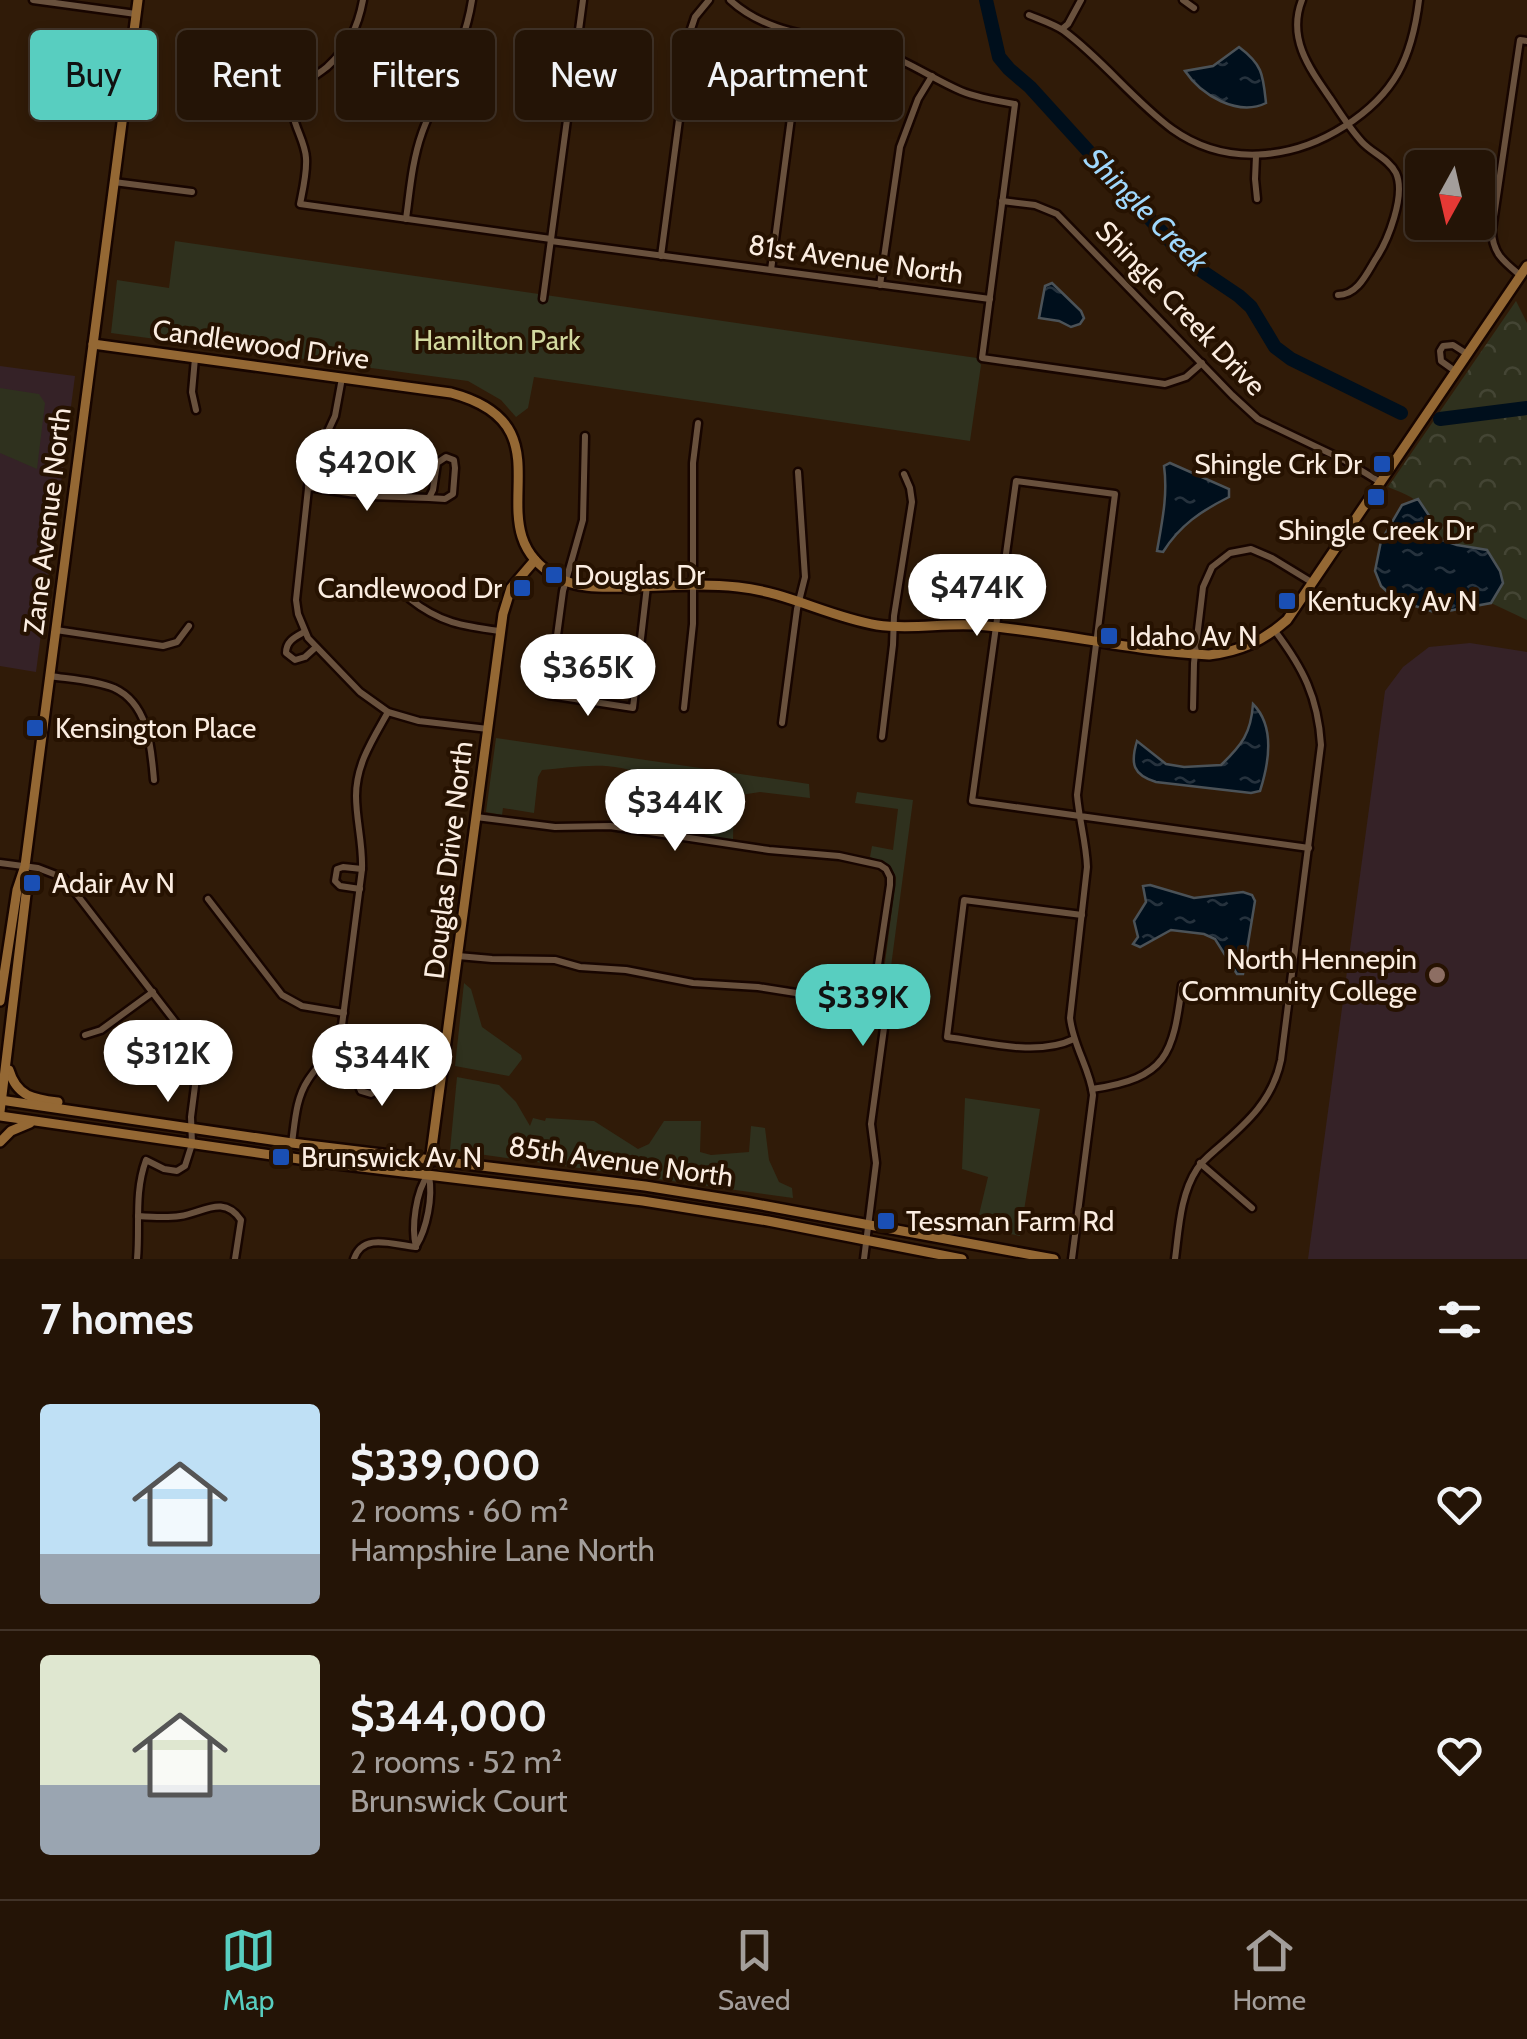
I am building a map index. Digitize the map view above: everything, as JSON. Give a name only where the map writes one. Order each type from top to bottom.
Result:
[{"type":"main road","name":"Zane Avenue North","points":[[0,1001],[17,890],[25,866],[138,0]]},
{"type":"main road","points":[[535,560],[566,582],[596,587],[754,589],[854,620],[894,627],[964,625],[1195,654],[1227,653],[1244,648],[1287,620],[1524,271]]},
{"type":"main road","name":"Candlewood Drive","points":[[93,344],[451,394],[478,402],[496,414],[512,435],[520,464],[518,528],[535,560]]},
{"type":"main road","name":"Douglas Drive North","points":[[428,1175],[500,631],[511,588],[535,560]]},
{"type":"main road","name":"Zane Avenue North","points":[[0,1114],[27,886],[25,866]]},
{"type":"main road","points":[[8,1056],[14,1084],[25,1096],[102,1109],[118,1117]]},
{"type":"main road","name":"85th Avenue North","points":[[1,1100],[292,1143],[645,1186],[1054,1259]]},
{"type":"main road","name":"85th Avenue North","points":[[0,1114],[192,1144],[643,1201],[962,1259]]},
{"type":"main road","points":[[0,1142],[11,1130],[42,1122]]},
{"type":"main road","points":[[643,1201],[645,1186]]},
{"type":"street","points":[[33,0],[136,14]]},
{"type":"street","name":"81st Avenue North","points":[[363,0],[346,46],[302,86],[293,102],[306,158],[300,204],[990,299],[982,358],[1165,384],[1186,377],[1202,364]]},
{"type":"street","points":[[406,219],[416,151],[461,48],[472,0]]},
{"type":"street","points":[[543,299],[583,0]]},
{"type":"street","points":[[661,256],[690,29],[709,0]]},
{"type":"street","points":[[730,0],[760,22],[785,30]]},
{"type":"street","points":[[1062,30],[1081,0]]},
{"type":"street","points":[[1183,0],[1194,8]]},
{"type":"street","points":[[1302,0],[1297,22],[1301,52],[1362,142],[1395,171],[1398,188],[1394,220],[1381,252],[1354,290],[1338,295]]},
{"type":"street","points":[[1030,16],[1062,30],[1174,130],[1214,149],[1256,156],[1301,149],[1372,107],[1397,77],[1412,42],[1420,0]]},
{"type":"street","points":[[1524,41],[1492,230],[1500,258],[1524,271]]},
{"type":"street","points":[[903,62],[961,91],[1015,104],[990,299]]},
{"type":"street","points":[[880,285],[900,146],[918,99],[932,76]]},
{"type":"street","points":[[771,270],[791,120]]},
{"type":"street","points":[[1256,156],[1258,199]]},
{"type":"street","points":[[114,182],[192,192]]},
{"type":"street","name":"Shingle Creek Drive","points":[[1002,201],[1035,205],[1058,214],[1240,404],[1258,418],[1380,482]]},
{"type":"street","points":[[1455,372],[1440,361],[1443,346],[1452,344],[1467,354]]},
{"type":"street","points":[[195,358],[192,392],[196,410]]},
{"type":"street","points":[[342,378],[335,416],[312,466],[308,487],[296,600],[304,632],[360,692],[388,712],[418,721],[488,729]]},
{"type":"street","points":[[684,708],[694,586],[692,463],[698,423]]},
{"type":"street","points":[[584,436],[584,520],[566,582],[549,695],[633,708],[647,586]]},
{"type":"street","points":[[308,487],[369,496],[445,499],[453,494],[454,460],[446,457],[437,463],[429,498]]},
{"type":"street","points":[[782,722],[805,578],[798,472]]},
{"type":"street","points":[[882,737],[912,502],[904,474]]},
{"type":"street","points":[[1072,1259],[1092,1106],[1092,1089],[1074,1039],[1070,1008],[1087,867],[1080,816],[1078,786],[1115,494],[1016,481],[972,801],[1080,816],[1309,848]]},
{"type":"street","points":[[1193,708],[1203,587],[1212,566],[1230,553],[1252,550],[1262,552],[1312,583]]},
{"type":"street","points":[[410,599],[442,620],[500,631]]},
{"type":"street","points":[[56,630],[163,646],[177,642],[188,626]]},
{"type":"street","points":[[1176,1259],[1189,1182],[1200,1163],[1265,1102],[1278,1075],[1320,766],[1320,724],[1300,665],[1274,631]]},
{"type":"street","points":[[304,632],[286,646],[289,657],[300,660],[316,647]]},
{"type":"street","points":[[50,676],[102,684],[131,700],[144,720],[154,780]]},
{"type":"street","points":[[292,1143],[306,1082],[332,1052],[341,1033],[362,869],[358,779],[368,747],[388,712]]},
{"type":"street","points":[[476,816],[555,827],[610,826],[872,862],[886,869],[890,885],[872,1005]]},
{"type":"street","points":[[0,862],[55,873],[72,886],[184,1032],[194,1054],[197,1065],[190,1117],[192,1144],[185,1166],[177,1172],[146,1160],[139,1186],[137,1259]]},
{"type":"street","points":[[360,888],[340,886],[335,876],[343,867],[362,869]]},
{"type":"street","points":[[208,899],[282,995],[302,1006],[344,1013]]},
{"type":"street","points":[[1074,1039],[1061,1045],[1033,1048],[947,1037],[964,900],[1082,915]]},
{"type":"street","points":[[458,956],[555,960],[693,984],[758,987],[872,1005],[884,1028],[870,1124],[876,1163],[864,1259]]},
{"type":"street","points":[[1092,1089],[1134,1081],[1158,1065],[1172,1040],[1182,985]]},
{"type":"street","points":[[85,1035],[101,1030],[153,992]]},
{"type":"street","points":[[332,1052],[361,1074]]},
{"type":"street","points":[[1200,1163],[1252,1208]]},
{"type":"street","name":"Douglas Drive North","points":[[354,1259],[358,1248],[370,1242],[416,1247],[424,1230],[431,1184],[428,1175]]},
{"type":"street","points":[[138,1216],[184,1216],[213,1206],[230,1209],[239,1216],[241,1224],[235,1259]]},
{"type":"shaded area","points":[[0,366],[75,376],[36,672],[0,666]]},
{"type":"shaded area","name":"North Hennepin Community College","points":[[1470,643],[1527,652],[1527,1259],[1308,1259],[1385,691],[1403,667],[1429,647]]},
{"type":"green space","name":"Hamilton Park","points":[[175,241],[977,358],[981,365],[970,441],[534,377],[528,408],[516,417],[501,400],[468,381],[111,333],[117,280],[169,288]]},
{"type":"green space","points":[[1516,301],[1527,323],[1527,620],[1491,603],[1503,583],[1487,551],[1433,537],[1420,504],[1388,487]]},
{"type":"green space","points":[[0,388],[39,394],[45,403],[37,469],[0,453]]},
{"type":"green space","points":[[496,738],[809,784],[810,798],[760,792],[734,796],[733,840],[704,836],[716,802],[707,781],[693,776],[659,778],[621,768],[591,766],[542,770],[534,813],[503,808],[502,815],[486,812]]},
{"type":"green space","points":[[857,792],[913,800],[885,1012],[880,1001],[896,878],[890,866],[870,857],[872,846],[893,850],[898,809],[855,803]]},
{"type":"green space","points":[[464,983],[471,989],[482,1027],[521,1055],[509,1076],[455,1066]]},
{"type":"green space","points":[[457,1077],[499,1085],[516,1102],[530,1126],[533,1118],[594,1121],[638,1149],[649,1144],[664,1121],[701,1121],[700,1152],[711,1155],[749,1152],[751,1126],[765,1128],[769,1160],[779,1182],[792,1188],[793,1198],[450,1150]]},
{"type":"green space","points":[[965,1098],[1040,1109],[1020,1236],[976,1227],[988,1177],[962,1169]]},
{"type":"water","points":[[1239,47],[1260,71],[1266,103],[1244,107],[1221,101],[1200,88],[1185,71],[1213,66]]},
{"type":"water","points":[[1052,283],[1081,311],[1084,318],[1080,324],[1071,327],[1039,318],[1045,286]]},
{"type":"water","points":[[1170,463],[1229,489],[1229,497],[1192,520],[1163,552],[1157,551],[1165,498],[1164,466]]},
{"type":"water","points":[[1418,499],[1430,517],[1433,537],[1487,550],[1503,583],[1491,603],[1437,613],[1396,600],[1381,586],[1375,571],[1381,541],[1402,505]]},
{"type":"water","points":[[1253,704],[1267,734],[1268,757],[1260,791],[1156,782],[1135,768],[1137,741],[1166,764],[1221,765],[1244,738]]},
{"type":"water","points":[[1143,886],[1194,898],[1243,892],[1252,895],[1255,901],[1243,974],[1237,974],[1215,939],[1204,934],[1171,930],[1140,947],[1133,944],[1138,937],[1134,921],[1146,902]]},
{"type":"waterway","name":"Shingle Creek","points":[[986,0],[999,57],[1190,263],[1251,307],[1275,347],[1291,359],[1401,413]]},
{"type":"waterway","name":"Shingle Creek","points":[[1440,419],[1527,408]]},
{"type":"place","name":"Shingle Crk Dr","points":[[1382,464]]},
{"type":"place","name":"Shingle Creek Dr","points":[[1376,497]]},
{"type":"place","name":"Douglas Dr","points":[[554,575]]},
{"type":"place","name":"Candlewood Dr","points":[[522,588]]},
{"type":"place","name":"Kentucky Av N","points":[[1287,601]]},
{"type":"place","name":"Idaho Av N","points":[[1109,636]]},
{"type":"place","name":"Kensington Place","points":[[35,728]]},
{"type":"place","name":"Adair Av N","points":[[32,883]]},
{"type":"place","name":"North Hennepin Community College","points":[[1437,975]]},
{"type":"place","name":"Brunswick Av N","points":[[281,1157]]},
{"type":"place","name":"Tessman Farm Rd","points":[[886,1221]]}]
